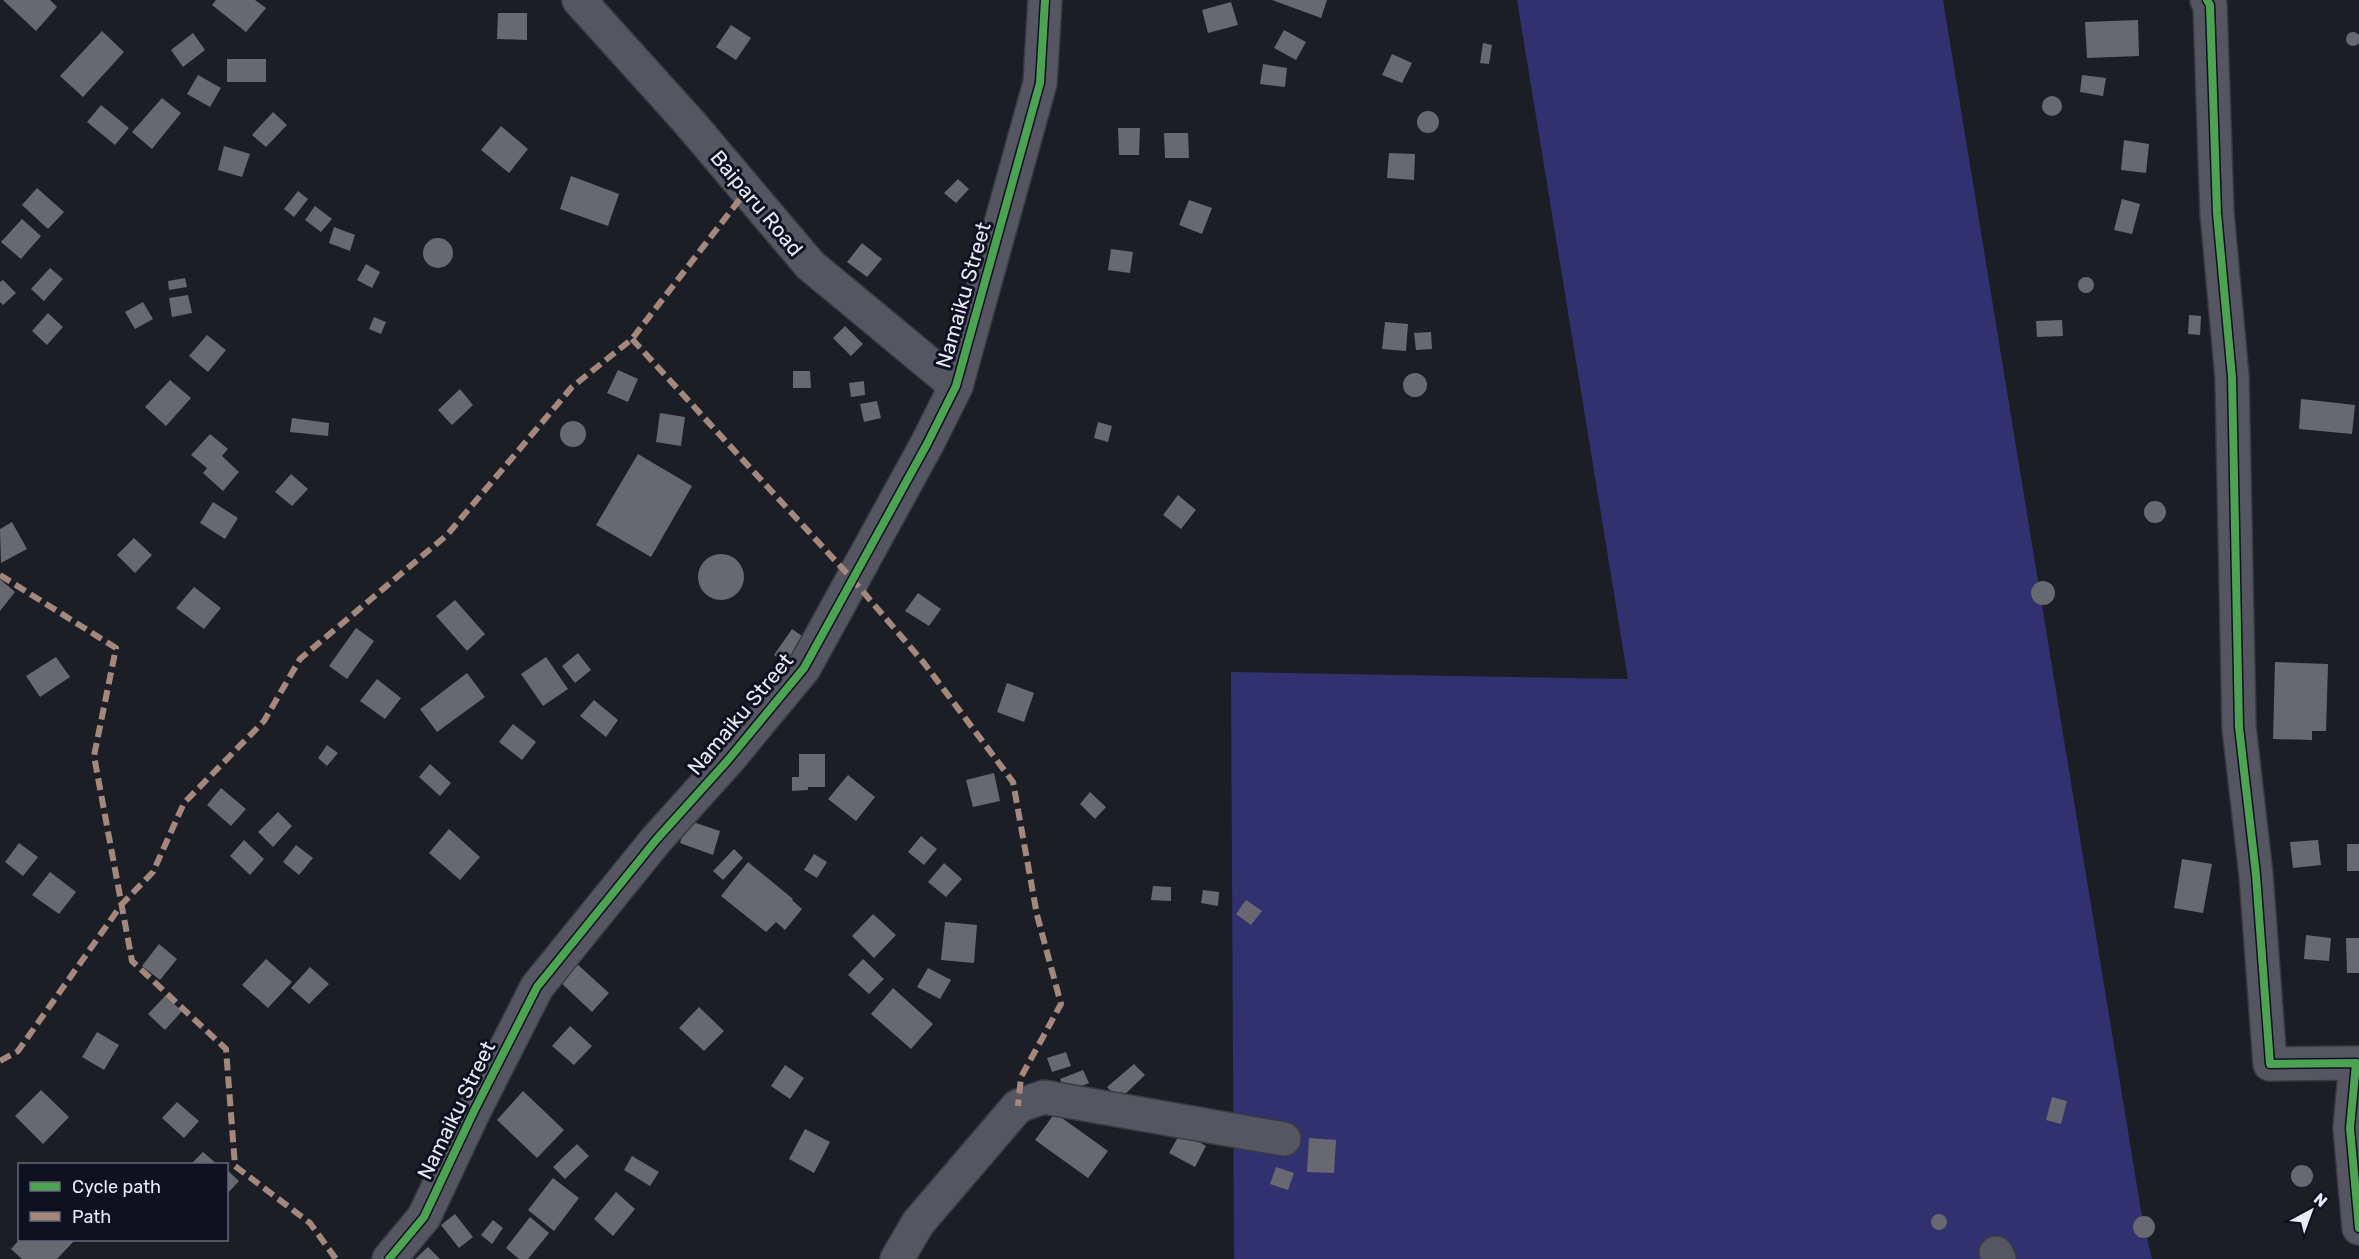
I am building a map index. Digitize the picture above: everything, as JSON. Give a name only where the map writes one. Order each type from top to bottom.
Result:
[{"type":"street","name":"Baiparu Road","points":[[579,0],[689,122],[810,265],[956,386]]},
{"type":"street","name":"Namaiku Street","points":[[388,1259],[424,1217],[537,987],[656,840],[728,760],[804,669],[927,444],[956,386],[1040,83],[1045,0]]},
{"type":"street","points":[[2207,0],[2210,5],[2217,213],[2232,377],[2239,727],[2256,875],[2270,1064],[2356,1063],[2350,1128],[2359,1228]]},
{"type":"street","points":[[897,1259],[918,1223],[1017,1106],[1044,1096],[1284,1139]]},
{"type":"shaded area","points":[[1517,0],[1943,0],[2142,1217],[2152,1259],[1234,1259],[1231,672],[1628,679]]},
{"type":"building","points":[[3,0],[50,0],[57,7],[36,31]]},
{"type":"building","points":[[216,0],[255,0],[266,8],[246,32],[212,5]]},
{"type":"building","points":[[1272,0],[1327,0],[1321,18]]},
{"type":"building","points":[[1231,2],[1238,25],[1208,33],[1202,10]]},
{"type":"building","points":[[498,13],[527,13],[527,40],[497,39]]},
{"type":"building","points":[[2138,20],[2139,56],[2087,58],[2085,22]]},
{"type":"building","points":[[731,25],[751,38],[736,60],[716,47]]},
{"type":"building","points":[[1284,30],[1306,42],[1296,60],[1274,48]]},
{"type":"building","points":[[102,31],[124,52],[83,97],[60,76]]},
{"type":"building","points":[[2350,32],[2356,32],[2360,39],[2356,46],[2350,46],[2346,42],[2346,36]]},
{"type":"building","points":[[193,33],[205,50],[183,67],[171,50]]},
{"type":"building","points":[[1483,43],[1492,45],[1489,64],[1480,63]]},
{"type":"building","points":[[1392,54],[1412,63],[1402,83],[1382,75]]},
{"type":"building","points":[[227,59],[266,59],[266,82],[227,82]]},
{"type":"building","points":[[1263,64],[1287,68],[1285,87],[1260,84]]},
{"type":"building","points":[[198,75],[221,88],[210,107],[187,94]]},
{"type":"building","points":[[2082,75],[2106,78],[2103,96],[2080,92]]},
{"type":"building","points":[[2048,96],[2056,96],[2062,102],[2062,110],[2056,116],[2048,116],[2042,110],[2042,102]]},
{"type":"building","points":[[162,98],[181,113],[152,149],[132,132]]},
{"type":"building","points":[[101,105],[129,128],[115,145],[87,122]]},
{"type":"building","points":[[1428,111],[1436,114],[1439,122],[1436,130],[1428,133],[1420,130],[1417,122],[1420,114]]},
{"type":"building","points":[[273,112],[287,125],[266,147],[252,135]]},
{"type":"building","points":[[501,126],[528,149],[509,173],[481,150]]},
{"type":"building","points":[[1118,128],[1140,128],[1139,155],[1119,155]]},
{"type":"building","points":[[1164,133],[1188,133],[1189,158],[1165,158]]},
{"type":"building","points":[[2124,140],[2149,144],[2146,173],[2121,170]]},
{"type":"building","points":[[224,146],[250,154],[242,177],[218,170]]},
{"type":"building","points":[[1389,153],[1415,154],[1414,180],[1387,178]]},
{"type":"building","points":[[571,176],[619,194],[608,226],[560,209]]},
{"type":"building","points":[[958,179],[969,189],[956,203],[944,193]]},
{"type":"building","points":[[37,188],[64,212],[48,229],[22,205]]},
{"type":"building","points":[[298,191],[308,199],[294,217],[284,209]]},
{"type":"building","points":[[2122,199],[2140,204],[2132,234],[2114,230]]},
{"type":"building","points":[[1189,200],[1212,208],[1202,234],[1179,225]]},
{"type":"building","points":[[315,206],[332,219],[321,232],[305,220]]},
{"type":"building","points":[[22,219],[41,236],[21,259],[1,242]]},
{"type":"building","points":[[334,227],[355,235],[350,251],[329,243]]},
{"type":"building","points":[[438,238],[444,239],[452,247],[452,259],[444,267],[438,268],[432,267],[424,259],[423,253],[424,247],[432,239]]},
{"type":"building","points":[[862,243],[882,259],[867,277],[847,262]]},
{"type":"building","points":[[1111,249],[1133,252],[1130,273],[1108,270]]},
{"type":"building","points":[[366,264],[380,272],[372,288],[357,280]]},
{"type":"building","points":[[50,268],[63,279],[44,301],[31,289]]},
{"type":"building","points":[[2086,277],[2092,279],[2094,285],[2092,291],[2086,293],[2080,291],[2078,285],[2080,279]]},
{"type":"building","points":[[185,278],[187,287],[169,290],[168,281]]},
{"type":"building","points":[[3,280],[16,293],[3,305],[0,302],[0,282]]},
{"type":"building","points":[[188,295],[192,313],[172,317],[169,298]]},
{"type":"building","points":[[143,302],[153,319],[135,329],[125,312]]},
{"type":"building","points":[[48,313],[63,327],[47,345],[32,331]]},
{"type":"building","points":[[2189,315],[2201,316],[2200,335],[2188,334]]},
{"type":"building","points":[[374,317],[386,322],[381,334],[369,329]]},
{"type":"building","points":[[2062,320],[2063,336],[2037,337],[2036,321]]},
{"type":"building","points":[[1385,322],[1408,324],[1406,351],[1382,349]]},
{"type":"building","points":[[845,326],[863,344],[851,356],[833,338]]},
{"type":"building","points":[[1431,332],[1432,349],[1416,350],[1414,333]]},
{"type":"building","points":[[207,335],[226,350],[208,372],[189,356]]},
{"type":"building","points":[[618,370],[638,379],[628,402],[607,393]]},
{"type":"building","points":[[793,371],[810,371],[811,388],[793,388]]},
{"type":"building","points":[[1415,373],[1424,376],[1427,385],[1424,394],[1415,397],[1406,394],[1403,385],[1406,376]]},
{"type":"building","points":[[170,380],[191,398],[166,426],[145,407]]},
{"type":"building","points":[[864,381],[865,395],[851,397],[849,383]]},
{"type":"building","points":[[460,389],[473,405],[452,425],[438,410]]},
{"type":"building","points":[[2301,399],[2355,405],[2352,434],[2299,429]]},
{"type":"building","points":[[877,401],[881,418],[864,422],[860,404]]},
{"type":"building","points":[[660,413],[685,417],[681,446],[656,442]]},
{"type":"building","points":[[292,418],[329,423],[328,436],[290,432]]},
{"type":"building","points":[[573,421],[582,425],[586,434],[582,443],[573,447],[564,443],[560,434],[564,425]]},
{"type":"building","points":[[1098,422],[1112,426],[1108,442],[1094,438]]},
{"type":"building","points":[[210,434],[228,449],[222,456],[239,472],[223,491],[203,473],[207,468],[191,455]]},
{"type":"building","points":[[638,454],[692,486],[651,557],[596,525]]},
{"type":"building","points":[[291,474],[308,489],[292,506],[275,492]]},
{"type":"building","points":[[1178,495],[1196,510],[1181,529],[1163,515]]},
{"type":"building","points":[[2155,501],[2163,504],[2166,512],[2163,520],[2155,523],[2147,520],[2144,512],[2147,504]]},
{"type":"building","points":[[213,502],[238,518],[225,539],[200,523]]},
{"type":"building","points":[[12,522],[27,549],[1,563],[0,529]]},
{"type":"building","points":[[134,538],[152,555],[135,573],[117,555]]},
{"type":"building","points":[[721,554],[737,561],[744,577],[737,593],[721,600],[705,593],[698,577],[705,561]]},
{"type":"building","points":[[0,579],[15,592],[0,611]]},
{"type":"building","points":[[2043,581],[2048,582],[2054,588],[2054,598],[2048,604],[2043,605],[2038,604],[2032,598],[2031,593],[2032,588],[2038,582]]},
{"type":"building","points":[[194,587],[221,608],[204,629],[176,608]]},
{"type":"building","points":[[918,593],[941,609],[929,626],[905,611]]},
{"type":"building","points":[[455,600],[485,634],[467,651],[436,616]]},
{"type":"building","points":[[356,628],[374,641],[347,679],[329,666]]},
{"type":"building","points":[[792,629],[805,638],[787,664],[774,655]]},
{"type":"building","points":[[578,653],[591,670],[575,683],[562,666]]},
{"type":"building","points":[[56,657],[70,677],[40,697],[26,676]]},
{"type":"building","points":[[546,657],[568,689],[543,706],[521,674]]},
{"type":"building","points":[[2275,662],[2328,664],[2326,731],[2312,731],[2312,740],[2273,739]]},
{"type":"building","points":[[467,673],[485,697],[437,732],[420,709]]},
{"type":"building","points":[[377,679],[401,698],[385,719],[360,701]]},
{"type":"building","points":[[1007,683],[1034,693],[1024,722],[997,712]]},
{"type":"building","points":[[594,700],[618,720],[606,737],[580,716]]},
{"type":"building","points":[[513,724],[536,742],[522,760],[499,742]]},
{"type":"building","points":[[327,745],[338,753],[327,766],[318,758]]},
{"type":"building","points":[[799,754],[825,754],[825,787],[808,787],[808,790],[792,791],[792,777],[799,777]]},
{"type":"building","points":[[430,764],[451,783],[440,796],[419,777]]},
{"type":"building","points":[[994,773],[1000,801],[973,807],[966,780]]},
{"type":"building","points":[[848,775],[875,797],[856,821],[828,799]]},
{"type":"building","points":[[221,788],[246,809],[231,826],[207,805]]},
{"type":"building","points":[[1090,792],[1106,807],[1095,819],[1080,804]]},
{"type":"building","points":[[278,812],[292,826],[273,847],[258,832]]},
{"type":"building","points":[[687,820],[720,831],[713,855],[680,843]]},
{"type":"building","points":[[449,829],[480,857],[460,880],[429,853]]},
{"type":"building","points":[[921,836],[937,849],[924,865],[908,852]]},
{"type":"building","points":[[244,840],[264,859],[250,875],[230,856]]},
{"type":"building","points":[[2318,840],[2321,865],[2293,868],[2290,842]]},
{"type":"building","points":[[19,843],[38,857],[23,876],[5,862]]},
{"type":"building","points":[[2347,844],[2359,844],[2359,871],[2347,871]]},
{"type":"building","points":[[296,845],[313,858],[299,875],[283,862]]},
{"type":"building","points":[[734,849],[743,858],[723,880],[713,871]]},
{"type":"building","points":[[814,854],[827,862],[817,878],[804,870]]},
{"type":"building","points":[[2182,859],[2212,864],[2203,913],[2174,908]]},
{"type":"building","points":[[748,862],[802,909],[785,930],[776,922],[766,932],[721,896]]},
{"type":"building","points":[[944,863],[962,879],[946,897],[928,882]]},
{"type":"building","points":[[50,872],[76,892],[59,914],[32,895]]},
{"type":"building","points":[[1153,886],[1171,887],[1171,901],[1151,900]]},
{"type":"building","points":[[1203,890],[1219,892],[1218,906],[1201,903]]},
{"type":"building","points":[[1246,900],[1262,911],[1251,925],[1236,914]]},
{"type":"building","points":[[873,914],[896,935],[874,958],[852,936]]},
{"type":"building","points":[[945,922],[977,925],[974,963],[941,960]]},
{"type":"building","points":[[2306,935],[2331,938],[2329,961],[2304,959]]},
{"type":"building","points":[[2346,938],[2359,938],[2359,973],[2347,973]]},
{"type":"building","points":[[159,944],[177,959],[160,980],[142,966]]},
{"type":"building","points":[[266,959],[292,982],[268,1008],[242,985]]},
{"type":"building","points":[[863,959],[884,979],[869,994],[848,975]]},
{"type":"building","points":[[576,963],[609,993],[592,1012],[559,981]]},
{"type":"building","points":[[310,967],[329,984],[309,1004],[291,988]]},
{"type":"building","points":[[928,968],[951,980],[940,999],[917,987]]},
{"type":"building","points":[[893,988],[933,1024],[911,1049],[871,1014]]},
{"type":"building","points":[[165,996],[182,1011],[165,1030],[148,1014]]},
{"type":"building","points":[[699,1007],[724,1031],[704,1051],[679,1028]]},
{"type":"building","points":[[570,1026],[592,1046],[574,1065],[552,1046]]},
{"type":"building","points":[[97,1032],[119,1045],[104,1070],[82,1057]]},
{"type":"building","points":[[1066,1052],[1071,1066],[1052,1072],[1047,1058]]},
{"type":"building","points":[[1134,1064],[1145,1075],[1119,1100],[1107,1087]]},
{"type":"building","points":[[785,1065],[804,1078],[790,1099],[771,1086]]},
{"type":"building","points":[[1083,1070],[1089,1083],[1066,1093],[1060,1079]]},
{"type":"building","points":[[41,1090],[69,1117],[43,1144],[15,1116]]},
{"type":"building","points":[[523,1091],[564,1130],[537,1158],[497,1120]]},
{"type":"building","points":[[2052,1097],[2067,1101],[2061,1124],[2046,1120]]},
{"type":"building","points":[[177,1102],[199,1121],[184,1138],[162,1118]]},
{"type":"building","points":[[1055,1113],[1108,1151],[1088,1178],[1035,1140]]},
{"type":"building","points":[[805,1129],[830,1142],[814,1173],[789,1159]]},
{"type":"building","points":[[1181,1132],[1206,1146],[1195,1167],[1169,1153]]},
{"type":"building","points":[[1309,1138],[1336,1140],[1334,1173],[1307,1172]]},
{"type":"building","points":[[577,1144],[589,1156],[565,1179],[553,1167]]},
{"type":"building","points":[[203,1152],[216,1163],[192,1163]]},
{"type":"building","points":[[632,1156],[659,1172],[650,1186],[624,1170]]},
{"type":"building","points":[[2302,1165],[2312,1172],[2313,1176],[2306,1186],[2302,1187],[2292,1180],[2291,1176],[2298,1166]]},
{"type":"building","points":[[1276,1167],[1294,1173],[1288,1190],[1270,1184]]},
{"type":"building","points":[[228,1171],[239,1181],[228,1193]]},
{"type":"building","points":[[553,1178],[579,1198],[554,1231],[528,1210]]},
{"type":"building","points":[[616,1192],[635,1209],[613,1236],[594,1219]]},
{"type":"building","points":[[455,1214],[473,1237],[459,1248],[441,1225]]},
{"type":"building","points":[[1936,1214],[1942,1214],[1947,1222],[1945,1228],[1936,1230],[1931,1225],[1931,1219]]},
{"type":"building","points":[[2140,1216],[2148,1216],[2155,1223],[2155,1231],[2148,1238],[2140,1238],[2133,1231],[2133,1223]]},
{"type":"building","points":[[530,1217],[549,1233],[528,1259],[519,1259],[506,1248]]},
{"type":"building","points":[[493,1220],[503,1228],[492,1244],[481,1235]]},
{"type":"building","points":[[18,1241],[74,1241],[57,1259],[22,1259],[11,1249]]},
{"type":"building","points":[[428,1247],[440,1259],[415,1259]]},
{"type":"marked path","points":[[0,1061],[18,1051],[122,904],[153,872],[184,803],[264,721],[300,659],[447,535],[572,387],[632,339],[747,190]]},
{"type":"marked path","points":[[632,339],[853,580],[924,663],[1013,782],[1037,915],[1061,1004],[1021,1077],[1018,1106]]},
{"type":"marked path","points":[[0,575],[116,648],[94,756],[132,961],[226,1049],[235,1166],[310,1223],[336,1259]]},
{"type":"cycle path","points":[[389,1259],[424,1217],[473,1113],[537,987],[656,840],[728,760],[804,668],[927,444],[956,386],[1040,83],[1045,0]]},
{"type":"cycle path","points":[[2207,0],[2210,5],[2217,213],[2232,377],[2239,727],[2256,875],[2270,1064],[2356,1063],[2350,1128],[2359,1228]]}]
